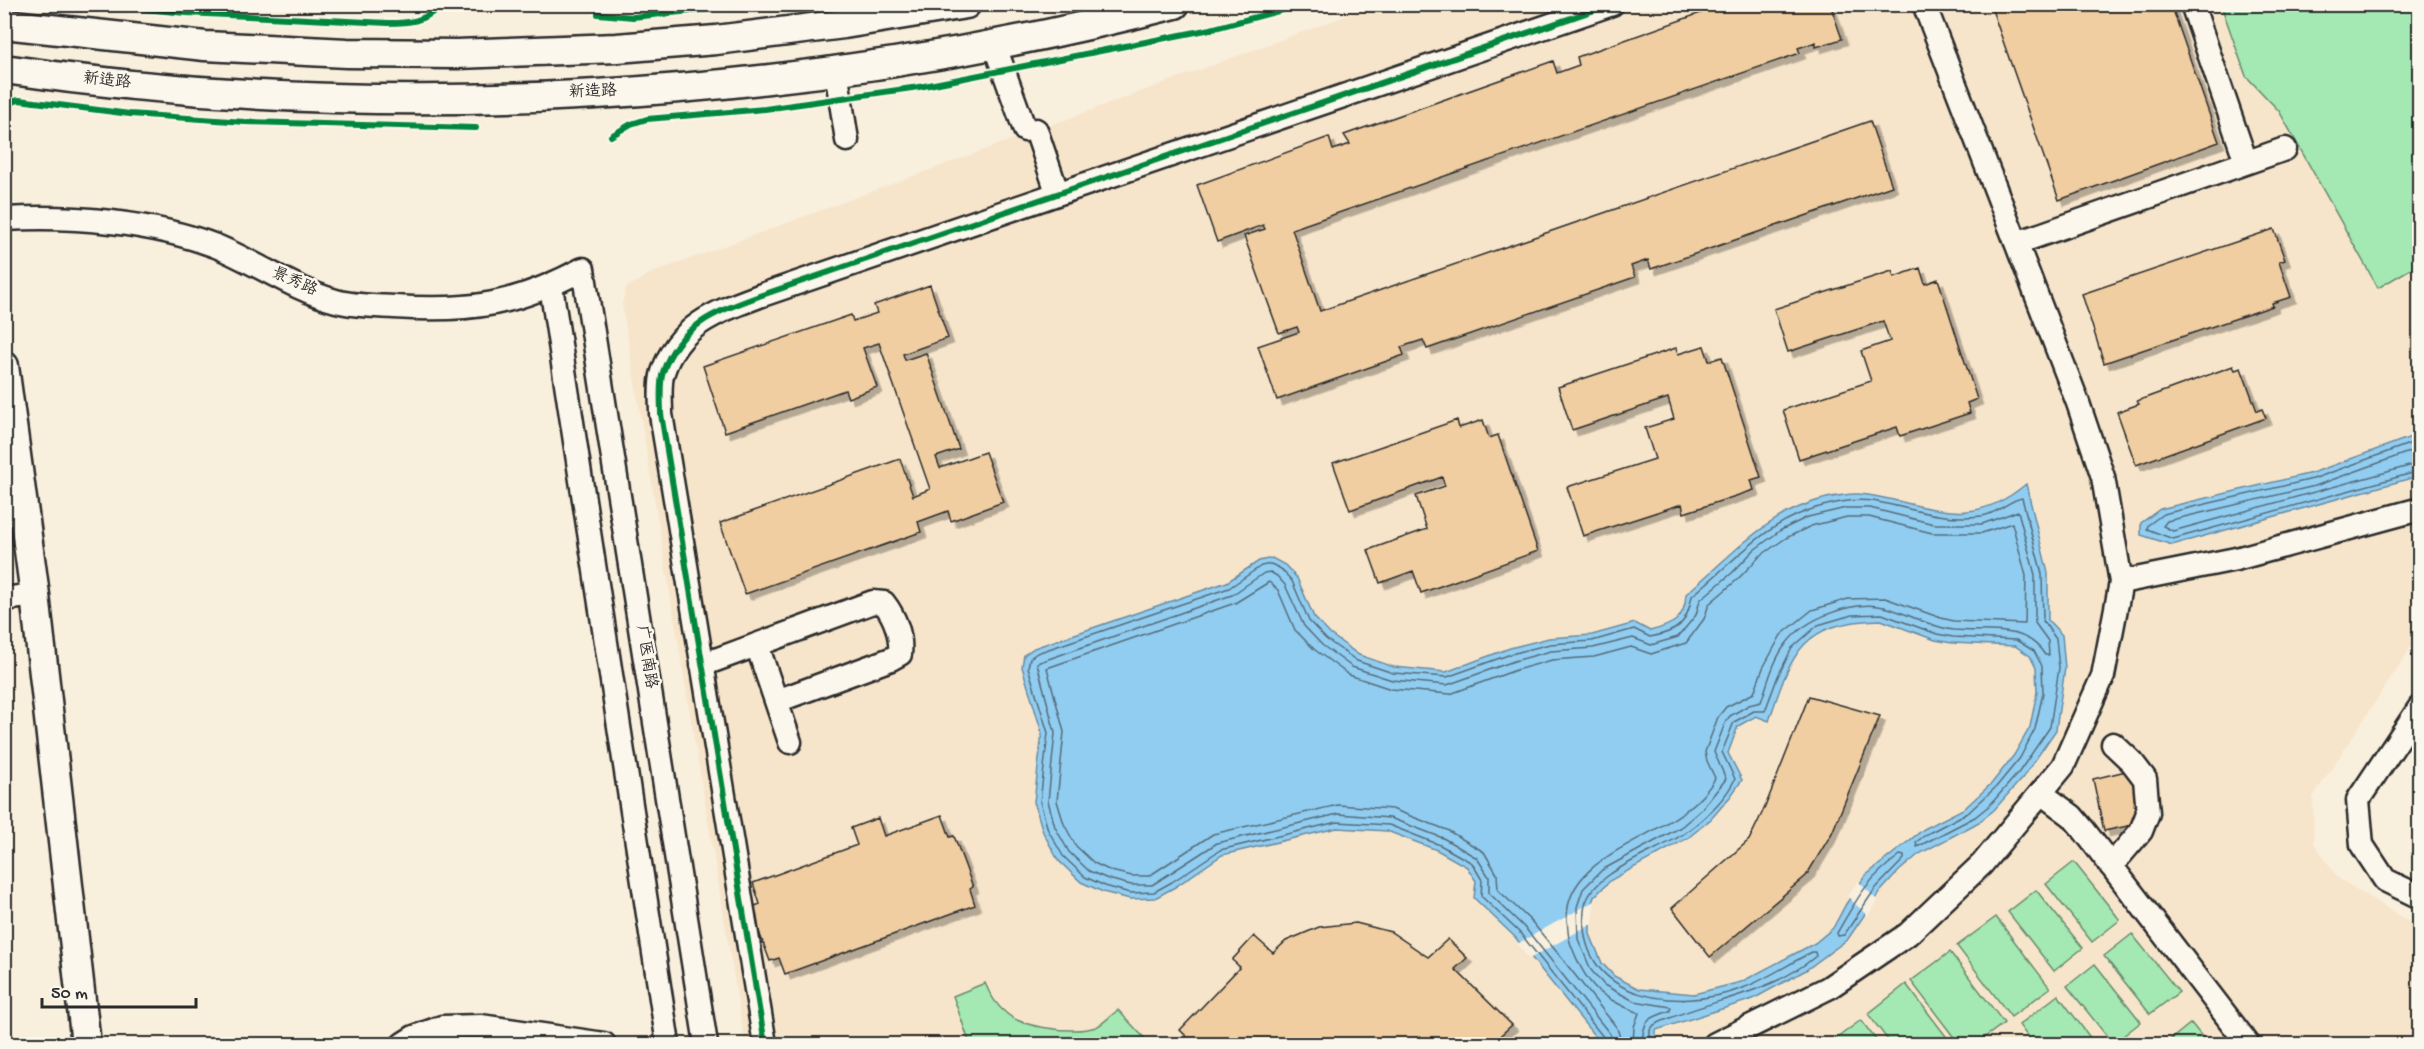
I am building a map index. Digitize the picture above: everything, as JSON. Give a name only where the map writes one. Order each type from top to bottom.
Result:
[{"type":"main road","points":[[4,24],[206,46],[347,53],[457,54],[617,48],[716,40],[844,24],[966,4]]},
{"type":"main road","name":"新造路","points":[[4,69],[179,89],[292,95],[408,98],[618,92],[769,80],[836,70],[1053,33],[1175,4]]},
{"type":"main road","points":[[4,366],[35,595],[86,1044]]},
{"type":"street","points":[[765,1044],[661,414],[662,373],[680,338],[713,313],[1058,192],[1612,4]]},
{"type":"street","points":[[1721,1043],[1828,988],[1908,934],[1982,864],[2063,766],[2103,676],[2121,582],[2103,477],[2078,403],[1924,4]]},
{"type":"street","points":[[2192,4],[2246,162]]},
{"type":"street","points":[[994,44],[1058,192]]},
{"type":"street","points":[[836,70],[847,140]]},
{"type":"street","points":[[2017,243],[2285,149]]},
{"type":"street","name":"景秀路","points":[[4,219],[89,220],[118,223],[186,237],[215,246],[298,288],[337,302],[363,305],[446,310],[485,306],[551,286],[583,269]]},
{"type":"street","name":"广医南路","points":[[583,269],[706,1044]]},
{"type":"street","points":[[551,286],[668,1044]]},
{"type":"street","points":[[2121,582],[2236,559],[2420,509]]},
{"type":"street","points":[[4,599],[35,595]]},
{"type":"street","points":[[702,665],[873,602],[884,603],[892,613],[901,643],[900,654],[777,701]]},
{"type":"street","points":[[757,645],[790,742]]},
{"type":"street","points":[[2420,707],[2358,800],[2362,845],[2385,880],[2420,897]]},
{"type":"street","points":[[2111,866],[2141,831],[2148,813],[2145,778],[2113,744]]},
{"type":"street","points":[[2041,793],[2072,816],[2247,1044]]},
{"type":"street","points":[[403,1044],[414,1037],[442,1027],[481,1026],[604,1044]]},
{"type":"shaded area","points":[[1375,5],[2419,5],[2419,635],[2313,797],[2314,843],[2338,878],[2419,928],[2419,1044],[745,1044],[622,304],[626,288],[649,274]]},
{"type":"green space","points":[[2221,5],[2419,5],[2419,264],[2378,288],[2279,111],[2246,76]]},
{"type":"green space","points":[[2074,862],[2120,920],[2092,942],[2046,884]]},
{"type":"green space","points":[[2036,890],[2083,948],[2054,971],[2008,912]]},
{"type":"green space","points":[[1996,917],[2050,988],[2011,1017],[1957,946]]},
{"type":"green space","points":[[2132,934],[2179,992],[2150,1014],[2104,956]]},
{"type":"green space","points":[[1950,952],[2004,1023],[1976,1044],[1959,1044],[1911,981]]},
{"type":"green space","points":[[2095,964],[2141,1022],[2113,1044],[2067,986]]},
{"type":"green space","points":[[985,983],[999,1007],[1024,1022],[1063,1030],[1087,1029],[1099,1026],[1118,1010],[1150,1044],[970,1044],[953,996]]},
{"type":"green space","points":[[1906,984],[1952,1044],[1891,1044],[1868,1014]]},
{"type":"green space","points":[[2058,995],[2095,1044],[2033,1044],[2019,1025]]},
{"type":"green space","points":[[1861,1020],[1879,1044],[1829,1044]]},
{"type":"green space","points":[[2191,1023],[2208,1044],[2165,1044]]},
{"type":"water","points":[[2419,434],[2419,476],[2172,545],[2141,535],[2141,523],[2160,509],[2312,473]]},
{"type":"water","points":[[2026,484],[2048,573],[2048,620],[2062,635],[2065,668],[2056,730],[2024,776],[1994,810],[1979,822],[1919,854],[1899,871],[1880,892],[1848,939],[1806,970],[1753,999],[1656,1030],[1656,1043],[1601,1044],[1515,937],[1474,898],[1476,881],[1467,867],[1437,850],[1387,831],[1337,828],[1222,855],[1155,898],[1130,899],[1103,892],[1081,882],[1058,860],[1043,832],[1034,802],[1042,733],[1022,667],[1024,655],[1034,648],[1227,582],[1259,561],[1272,558],[1285,565],[1297,578],[1314,617],[1330,634],[1359,655],[1394,667],[1446,672],[1510,648],[1549,638],[1592,635],[1635,623],[1650,631],[1671,624],[1683,610],[1686,594],[1740,546],[1776,519],[1819,500],[1851,494],[1865,495],[1934,509],[1965,511],[1995,504]],"holes":[[[1881,620],[1935,640],[2015,646],[2030,656],[2036,668],[2037,692],[2030,727],[2014,755],[1992,783],[1965,808],[1924,829],[1865,876],[1833,928],[1815,943],[1741,982],[1694,994],[1639,989],[1614,976],[1602,963],[1590,934],[1590,909],[1594,897],[1611,880],[1688,838],[1711,819],[1730,797],[1742,780],[1728,753],[1738,726],[1756,716],[1769,721],[1785,676],[1793,659],[1804,645],[1816,635],[1833,627],[1854,622]]]},
{"type":"pier","points":[[1858,881],[1878,901],[1868,916],[1847,896]]},
{"type":"pier","points":[[1596,900],[1593,923],[1529,959],[1517,944]]},
{"type":"building","points":[[1726,4],[1830,4],[1842,39],[1816,47],[1816,42],[1798,48],[1800,53],[1292,229],[1320,311],[1870,121],[1892,186],[1651,269],[1648,260],[1631,266],[1635,277],[1427,349],[1423,340],[1401,347],[1404,355],[1277,400],[1258,346],[1299,332],[1297,327],[1279,333],[1244,236],[1265,229],[1263,225],[1217,242],[1197,185],[1329,137],[1333,150],[1350,144],[1344,135],[1553,61],[1557,73],[1579,65],[1577,57]]},
{"type":"building","points":[[1990,4],[2171,4],[2219,142],[2059,200]]},
{"type":"building","points":[[2274,229],[2285,260],[2279,262],[2291,297],[2272,303],[2273,306],[2104,363],[2082,294]]},
{"type":"building","points":[[1920,268],[1925,284],[1938,279],[1977,399],[1967,403],[1970,413],[1900,436],[1897,427],[1799,459],[1783,410],[1871,381],[1861,351],[1890,341],[1883,321],[1788,352],[1774,309],[1892,271],[1894,277]]},
{"type":"building","points":[[930,285],[948,338],[903,354],[905,360],[926,353],[959,449],[936,457],[940,468],[985,452],[1003,502],[951,521],[948,511],[918,522],[921,532],[745,594],[720,523],[900,459],[913,496],[930,489],[879,343],[863,348],[877,387],[848,398],[845,390],[725,432],[703,366],[851,315],[853,321],[877,313],[874,305]]},
{"type":"building","points":[[1704,346],[1709,361],[1722,357],[1761,477],[1751,480],[1754,490],[1684,513],[1682,504],[1583,536],[1567,487],[1655,459],[1645,428],[1674,419],[1668,398],[1572,430],[1558,387],[1676,348],[1678,354]]},
{"type":"building","points":[[2233,366],[2235,370],[2241,368],[2257,411],[2262,409],[2266,418],[2136,465],[2117,412],[2139,404],[2137,401]]},
{"type":"building","points":[[1457,420],[1459,428],[1483,420],[1489,438],[1498,435],[1538,551],[1421,593],[1413,571],[1380,583],[1368,550],[1427,529],[1416,496],[1445,486],[1442,477],[1350,510],[1333,463]]},
{"type":"building","points":[[1809,696],[1880,716],[1832,833],[1806,876],[1710,957],[1672,908],[1749,840],[1765,807]]},
{"type":"building","points":[[2130,770],[2142,823],[2104,831],[2093,779]]},
{"type":"building","points":[[942,815],[950,837],[954,836],[973,887],[970,889],[975,905],[785,974],[779,958],[770,961],[750,908],[760,904],[753,883],[857,845],[851,828],[878,818],[884,836]]},
{"type":"building","points":[[1356,923],[1391,932],[1428,957],[1448,939],[1467,958],[1455,969],[1512,1025],[1502,1034],[1499,1044],[1189,1044],[1187,1037],[1180,1030],[1240,967],[1232,960],[1254,936],[1273,953],[1286,941],[1319,927]]},
{"type":"cycle path","points":[[93,4],[186,13],[388,23],[415,21],[439,7]]},
{"type":"cycle path","points":[[598,14],[633,17],[758,4]]},
{"type":"cycle path","points":[[611,136],[631,124],[647,119],[765,109],[919,87],[1211,29],[1305,4]]},
{"type":"cycle path","points":[[765,1044],[661,414],[662,376],[679,342],[690,331],[716,314],[762,295],[1612,4]]},
{"type":"cycle path","points":[[4,104],[19,100],[130,114],[245,122],[476,128]]}]
